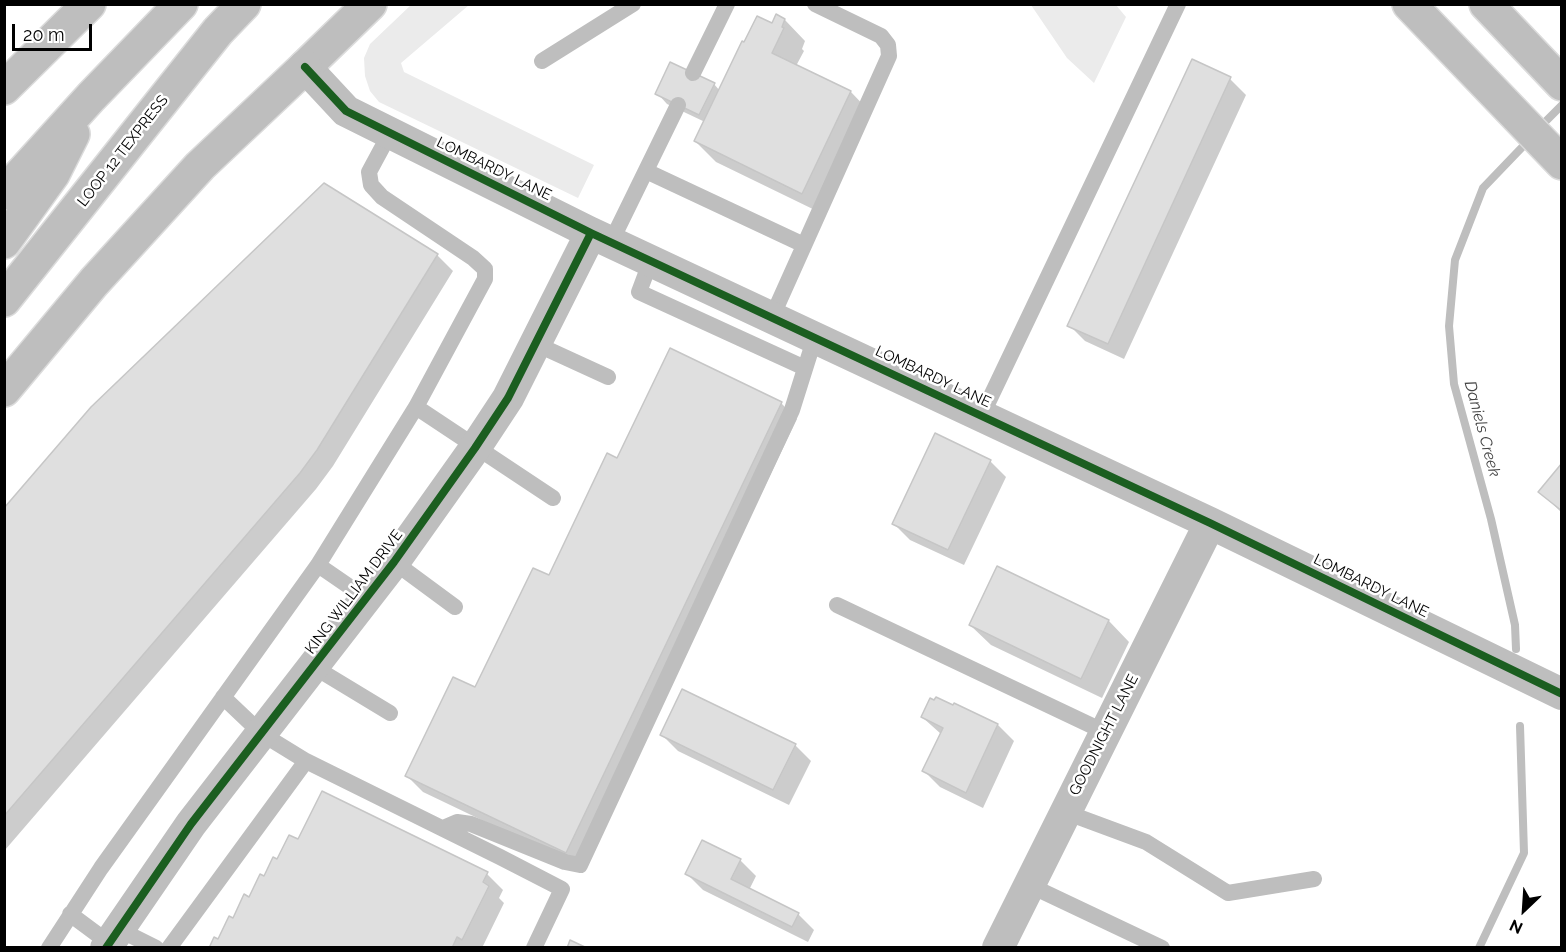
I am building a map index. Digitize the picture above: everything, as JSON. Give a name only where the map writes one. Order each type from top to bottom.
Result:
[{"type":"main road","points":[[4,88],[89,4]]},
{"type":"main road","points":[[4,193],[91,97],[181,4]]},
{"type":"main road","name":"LOOP 12 TEXPRESS","points":[[4,300],[218,31],[244,4]]},
{"type":"main road","points":[[4,390],[94,282],[200,166],[370,4]]},
{"type":"main road","points":[[1410,4],[1558,159]]},
{"type":"main road","points":[[1486,4],[1551,73]]},
{"type":"main road","points":[[4,242],[53,174],[91,97]]},
{"type":"street","name":"LOMBARDY LANE","points":[[305,67],[346,111],[390,133],[651,261],[1210,523],[1562,694]]},
{"type":"street","name":"KING WILLIAM DRIVE","points":[[111,940],[191,824],[394,562],[476,448],[508,398],[536,344],[601,237]]},
{"type":"street","name":"GOODNIGHT LANE","points":[[998,948],[1210,523]]},
{"type":"lane","points":[[542,61],[633,4]]},
{"type":"lane","points":[[693,73],[727,4]]},
{"type":"lane","points":[[772,317],[889,56],[888,45],[880,36],[815,4]]},
{"type":"lane","points":[[982,415],[1179,4]]},
{"type":"lane","points":[[601,237],[646,171],[678,105]]},
{"type":"lane","points":[[49,948],[101,868],[318,565],[416,407],[485,279],[484,268],[473,258],[382,197],[371,185],[369,172],[390,133]]},
{"type":"lane","points":[[646,171],[804,245]]},
{"type":"lane","points":[[651,261],[639,292],[805,368]]},
{"type":"lane","points":[[443,828],[457,822],[471,824],[565,862],[580,865],[792,410],[815,337]]},
{"type":"lane","points":[[536,344],[608,377]]},
{"type":"lane","points":[[416,407],[553,498]]},
{"type":"lane","points":[[394,562],[455,607]]},
{"type":"lane","points":[[318,565],[366,598]]},
{"type":"lane","points":[[837,605],[1106,732]]},
{"type":"lane","points":[[314,667],[390,713]]},
{"type":"lane","points":[[223,697],[262,734],[306,761],[562,889],[534,948]]},
{"type":"lane","points":[[169,948],[306,761]]},
{"type":"lane","points":[[1065,812],[1146,842],[1228,893],[1314,879]]},
{"type":"lane","points":[[1029,885],[1162,948]]},
{"type":"lane","points":[[70,914],[111,940],[156,948]]},
{"type":"shaded area","points":[[412,4],[469,5],[401,63],[404,72],[594,165],[578,198],[379,102],[370,91],[365,76],[364,58],[370,44]]},
{"type":"shaded area","points":[[1031,5],[1116,5],[1126,17],[1094,83],[1067,58]]},
{"type":"building","points":[[776,14],[785,19],[782,27],[784,28],[772,53],[851,91],[802,194],[694,141],[742,41],[744,42],[757,16],[772,23]]},
{"type":"building","points":[[1192,59],[1231,77],[1108,344],[1067,326]]},
{"type":"building","points":[[670,62],[715,83],[699,115],[655,94]]},
{"type":"building","points":[[324,183],[438,254],[317,450],[300,473],[4,816],[4,508],[91,407]]},
{"type":"building","points":[[670,348],[782,402],[566,853],[405,776],[453,677],[475,687],[533,568],[549,575],[607,453],[617,458]]},
{"type":"building","points":[[935,433],[991,460],[948,550],[892,524]]},
{"type":"building","points":[[1562,463],[1562,511],[1538,492]]},
{"type":"building","points":[[997,566],[1109,620],[1081,679],[969,625]]},
{"type":"building","points":[[682,689],[796,744],[773,790],[660,735]]},
{"type":"building","points":[[936,697],[998,724],[966,793],[922,771],[943,728],[921,717],[930,698],[934,700]]},
{"type":"building","points":[[322,791],[488,872],[483,882],[489,886],[462,940],[457,937],[452,948],[209,948],[214,937],[218,939],[229,916],[233,918],[244,894],[249,897],[260,874],[264,876],[273,857],[277,859],[289,835],[298,839]]},
{"type":"building","points":[[702,840],[741,859],[731,879],[799,913],[792,927],[685,874]]},
{"type":"building","points":[[570,940],[587,948],[567,948]]},
{"type":"waterway","name":"Daniels Creek","points":[[1538,129],[1562,105]]},
{"type":"waterway","name":"Daniels Creek","points":[[1516,649],[1515,625],[1491,519],[1454,384],[1449,326],[1455,260],[1483,188],[1530,139]]},
{"type":"waterway","name":"Daniels Creek","points":[[1479,948],[1524,853],[1520,726]]},
{"type":"cycle path","points":[[305,67],[346,111],[591,233],[1210,523],[1562,694]]},
{"type":"cycle path","points":[[106,948],[191,824],[394,562],[475,448],[508,398],[591,233]]}]
